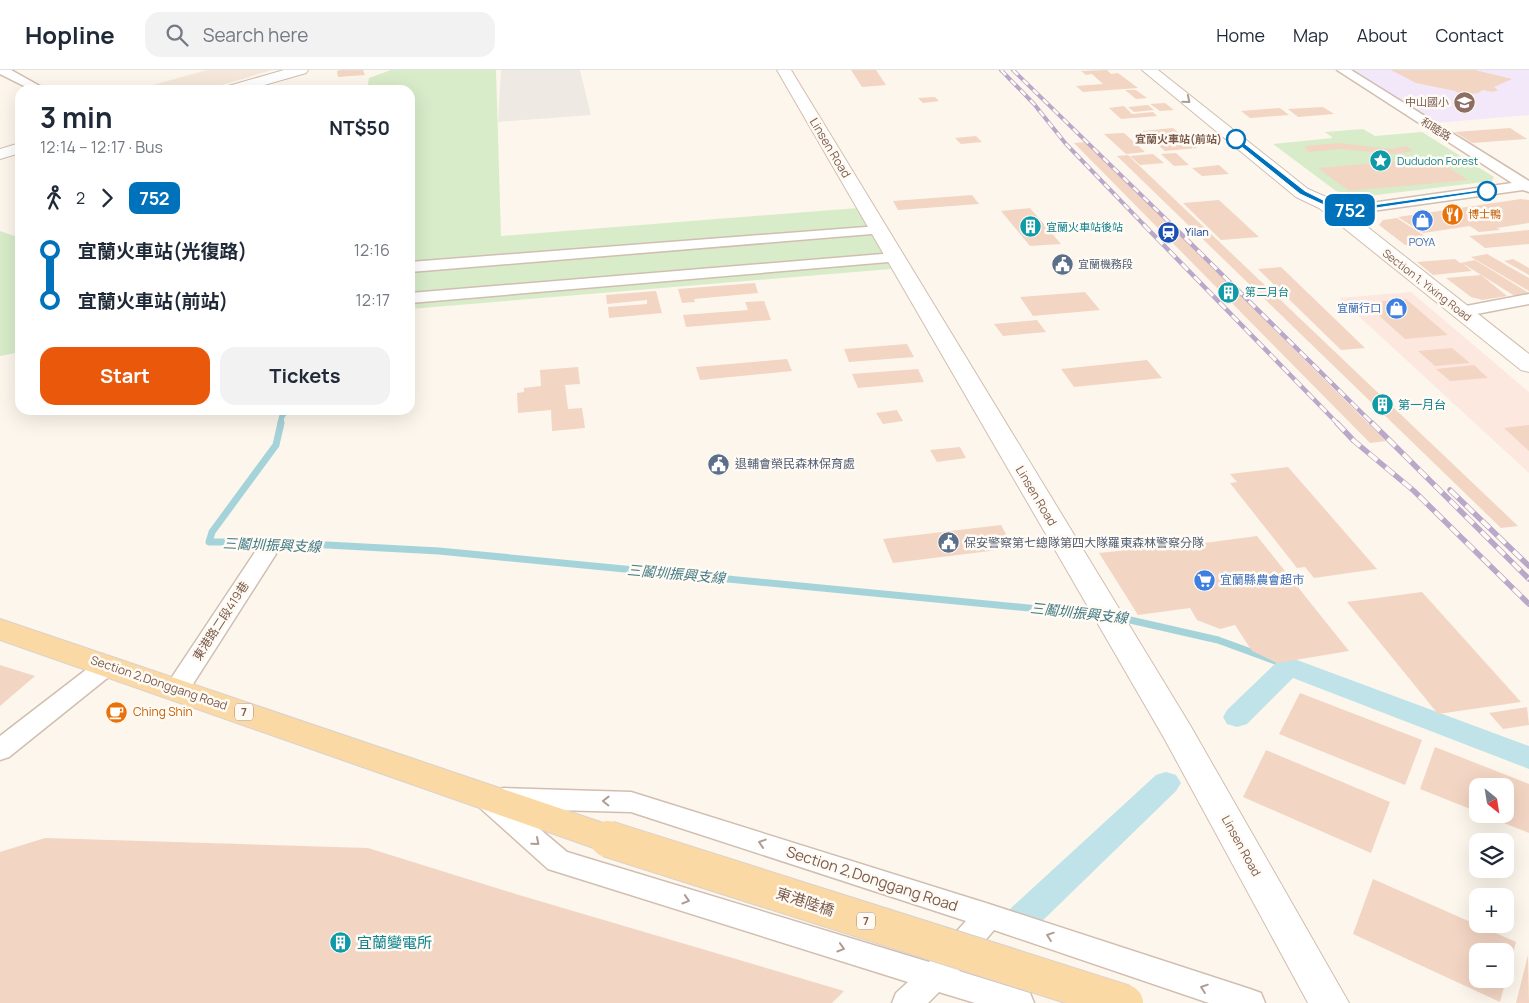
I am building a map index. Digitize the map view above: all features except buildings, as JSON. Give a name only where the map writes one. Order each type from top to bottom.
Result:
[{"type":"main road","name":"Section 2,Donggang Road","points":[[0,629],[486,798]]},
{"type":"main road","name":"東港陸橋","points":[[486,798],[608,839],[1125,1003]]},
{"type":"street","points":[[2,70],[31,85]]},
{"type":"street","points":[[248,85],[301,70]]},
{"type":"street","name":"Linsen Road","points":[[784,70],[1178,734],[1329,1003]]},
{"type":"street","name":"Section 1, Yixing Road","points":[[1149,70],[1302,193],[1331,208],[1529,365]]},
{"type":"street","name":"Section 1, Yixing Road","points":[[1168,70],[1324,191],[1331,208]]},
{"type":"street","name":"和睦路","points":[[1343,70],[1528,186]]},
{"type":"street","points":[[0,154],[15,150]]},
{"type":"street","points":[[1331,208],[1528,186]]},
{"type":"street","points":[[415,268],[879,230]]},
{"type":"street","points":[[415,298],[895,258]]},
{"type":"street","points":[[1461,312],[1529,299]]},
{"type":"street","name":"東港路二段419巷","points":[[177,689],[264,554]]},
{"type":"street","points":[[0,750],[108,665]]},
{"type":"street","name":"Section 2,Donggang Road","points":[[486,798],[631,802],[989,916],[1250,1003]]},
{"type":"street","name":"Section 2,Donggang Road","points":[[486,798],[558,861],[1019,1003]]},
{"type":"street","points":[[907,1003],[934,977],[989,916]]},
{"type":"shaded area","points":[[207,70],[272,70],[222,85],[153,85]]},
{"type":"shaded area","points":[[501,70],[580,70],[591,115],[498,122]]},
{"type":"shaded area","name":"中山國小","points":[[1350,70],[1529,70],[1529,115],[1435,123]]},
{"type":"shaded area","name":"宜蘭行口","points":[[1411,292],[1529,392],[1529,473],[1339,298]]},
{"type":"green space","points":[[391,70],[496,70],[501,236],[858,208],[891,269],[415,309],[415,85],[368,85],[369,78]]},
{"type":"green space","name":"Dududon Forest","points":[[1363,129],[1375,136],[1422,132],[1494,177],[1492,181],[1360,197],[1336,191],[1273,144],[1333,138],[1325,132]]},
{"type":"green space","points":[[0,231],[15,236],[15,353],[0,356]]},
{"type":"waterway","name":"三鬮圳振興支線","points":[[280,424],[283,415]]},
{"type":"waterway","name":"三鬮圳振興支線","points":[[281,423],[276,445],[212,532],[209,542],[271,542],[439,551],[1101,615]]},
{"type":"waterway","name":"三鬮圳振興支線","points":[[1117,617],[1218,640],[1289,666]]},
{"type":"waterway","points":[[1237,717],[1289,666],[1529,758]]},
{"type":"waterway","points":[[1023,918],[1166,783]]},
{"type":"railway","points":[[1001,70],[1034,104],[1066,144],[1145,226]]},
{"type":"railway","points":[[1013,70],[1173,226]]},
{"type":"railway","points":[[1144,225],[1338,424]]},
{"type":"railway","points":[[1172,225],[1373,424]]},
{"type":"railway","points":[[1337,423],[1354,441],[1414,491],[1529,604]]},
{"type":"railway","points":[[1372,423],[1529,579]]},
{"type":"railway","points":[[1450,490],[1529,566]]},
{"type":"bus line","name":"752","points":[[1236,139],[1302,193],[1326,204],[1336,212],[1487,191]]},
{"type":"place","name":"中山國小","points":[[1465,102]]},
{"type":"place","name":"宜蘭火車站(前站)","points":[[1236,139]]},
{"type":"place","name":"Dududon Forest","points":[[1381,161]]},
{"type":"place","name":"博士鴨","points":[[1452,214]]},
{"type":"place","name":"POYA","points":[[1422,221]]},
{"type":"place","name":"宜蘭火車站後站","points":[[1030,227]]},
{"type":"place","name":"Yilan","points":[[1169,232]]},
{"type":"place","name":"宜蘭機務段","points":[[1062,264]]},
{"type":"place","name":"第二月台","points":[[1229,292]]},
{"type":"place","name":"宜蘭行口","points":[[1397,308]]},
{"type":"place","name":"第一月台","points":[[1382,405]]},
{"type":"place","name":"退輔會榮民森林保育處","points":[[719,464]]},
{"type":"place","name":"保安警察第七總隊第四大隊羅東森林警察分隊","points":[[948,543]]},
{"type":"place","name":"宜蘭縣農會超市","points":[[1204,580]]},
{"type":"place","name":"Ching Shin","points":[[117,712]]},
{"type":"place","name":"宜蘭變電所","points":[[341,943]]}]
